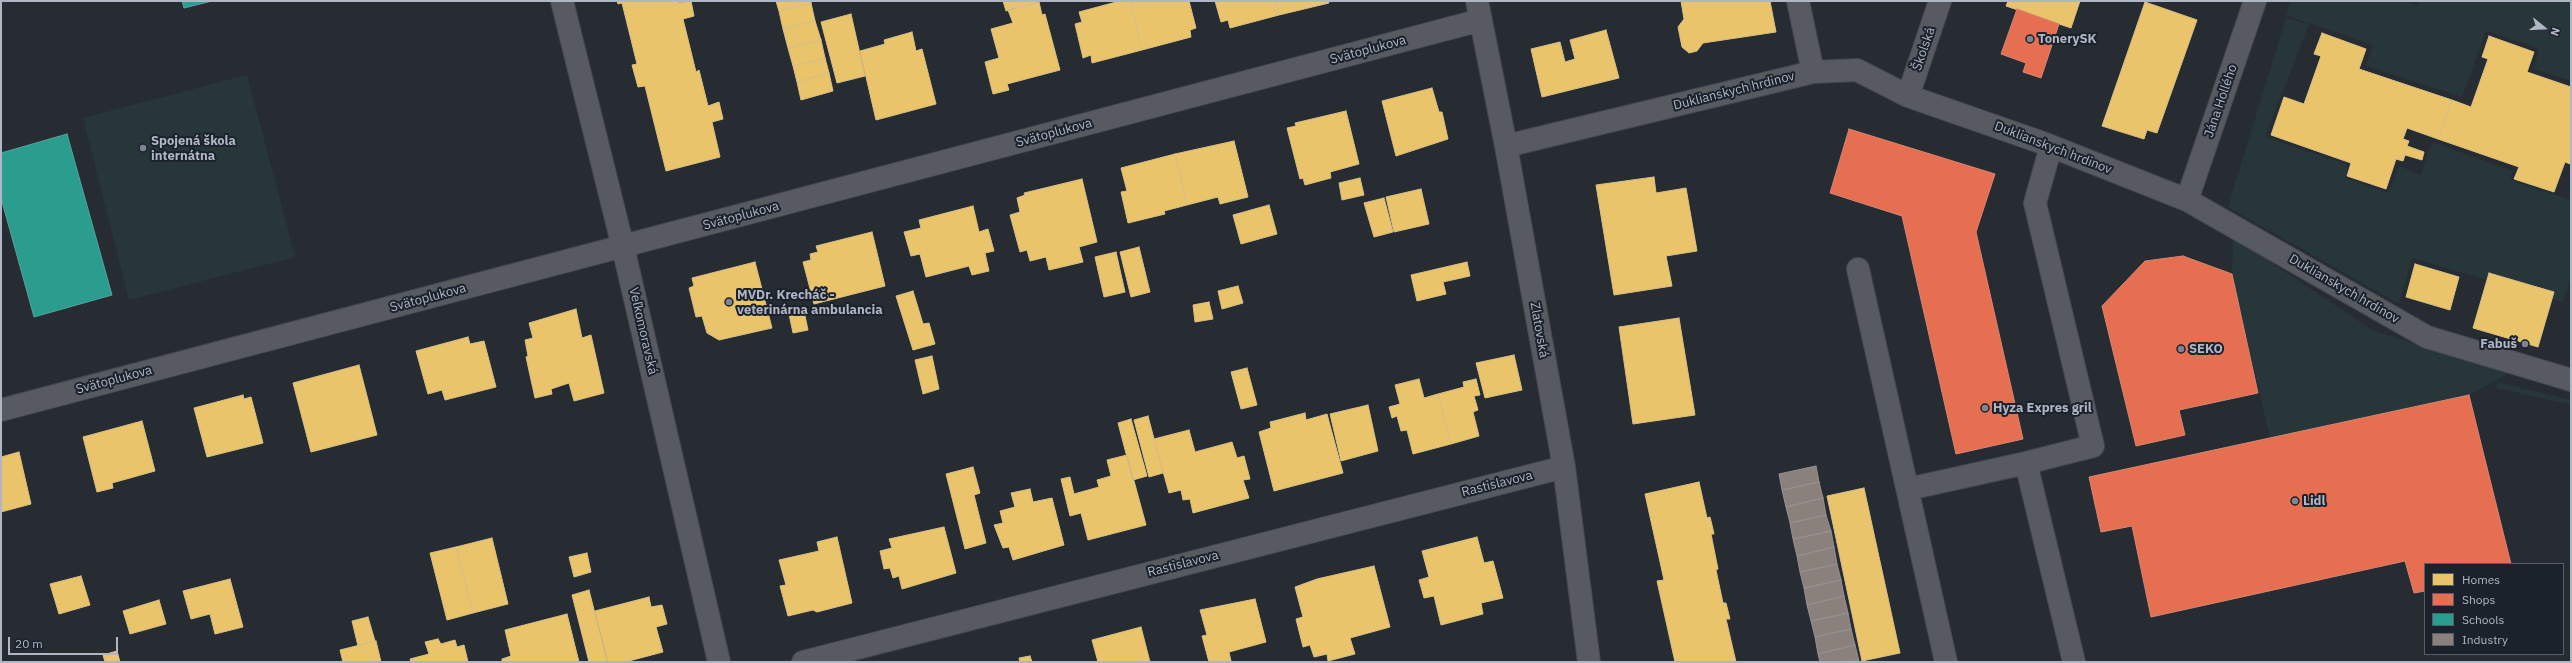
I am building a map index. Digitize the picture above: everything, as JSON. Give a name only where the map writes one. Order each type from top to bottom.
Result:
[{"type":"street","name":"Veľkomoravská","points":[[562,1],[623,247],[719,662]]},
{"type":"street","points":[[1798,1],[1813,72]]},
{"type":"street","name":"Školská","points":[[1908,96],[1940,1]]},
{"type":"street","name":"Jána Hollého","points":[[2187,200],[2255,1]]},
{"type":"street","name":"Svätoplukova","points":[[1,410],[623,247],[1479,10]]},
{"type":"street","name":"Zlatovská","points":[[1479,10],[1506,146],[1564,467],[1589,662]]},
{"type":"street","name":"Duklianskych hrdinov","points":[[1506,146],[1813,72],[1857,70],[1908,96],[2050,146],[2187,200],[2427,337],[2571,380]]},
{"type":"street","points":[[1908,490],[2093,446],[2035,203],[2050,146]]},
{"type":"street","points":[[1858,268],[1946,662]]},
{"type":"street","points":[[2026,463],[2075,659]]},
{"type":"street","name":"Rastislavova","points":[[803,662],[1564,467]]},
{"type":"shaded area","points":[[2291,1],[2404,1],[2417,5],[2418,1],[2563,1],[2571,3],[2571,81],[2534,69],[2539,48],[2486,31],[2462,97],[2366,66],[2373,45],[2286,15]]},
{"type":"shaded area","points":[[2286,18],[2309,24],[2265,137],[2348,165],[2345,178],[2388,193],[2399,166],[2421,175],[2432,142],[2513,171],[2510,180],[2571,200],[2571,277],[2563,302],[2412,258],[2399,304],[2228,207]]},
{"type":"shaded area","points":[[247,75],[295,257],[129,300],[83,118]]},
{"type":"shaded area","points":[[2233,237],[2372,330],[2508,374],[2469,395],[2270,438],[2232,274]]},
{"type":"shaded area","points":[[2497,382],[2571,400],[2571,405],[2497,388]]},
{"type":"building: Homes","points":[[617,1],[679,1],[679,3],[691,1],[694,16],[683,19],[696,72],[699,70],[708,106],[719,102],[723,119],[712,122],[720,157],[666,171],[645,86],[638,87],[632,65],[637,64],[622,3],[618,4]]},
{"type":"building: Homes","points":[[776,1],[811,1],[811,3],[779,11]]},
{"type":"building: Homes","points":[[1003,1],[1041,1],[1006,11]]},
{"type":"building: Homes","points":[[1120,1],[1130,1],[1142,50],[1092,63],[1091,55],[1083,58],[1075,24],[1082,22],[1079,12]]},
{"type":"building: Homes","points":[[1130,1],[1189,1],[1196,28],[1190,30],[1191,37],[1142,50]]},
{"type":"building: Homes","points":[[1215,1],[1275,1],[1279,15],[1230,28],[1228,20],[1221,22]]},
{"type":"building: Homes","points":[[1275,1],[1328,1],[1329,3],[1279,15]]},
{"type":"building: Homes","points":[[1681,1],[1770,1],[1776,32],[1703,43],[1697,51],[1689,53],[1682,47],[1678,27],[1684,19]]},
{"type":"building: Homes","points":[[2008,1],[2080,1],[2071,28],[2006,6]]},
{"type":"building: Homes","points":[[1039,2],[1042,15],[1045,14],[1060,70],[1007,84],[1009,90],[993,94],[985,62],[999,58],[991,29],[1013,23],[1008,10]]},
{"type":"building: Homes","points":[[2145,2],[2197,20],[2157,133],[2147,130],[2144,139],[2102,126]]},
{"type":"building: Homes","points":[[811,3],[815,21],[783,29],[779,11]]},
{"type":"building: Homes","points":[[851,14],[865,76],[837,83],[821,22]]},
{"type":"building: Homes","points":[[815,21],[821,40],[788,48],[783,29]]},
{"type":"building: Homes","points":[[1606,30],[1619,78],[1542,97],[1531,49],[1560,42],[1565,62],[1575,59],[1570,40]]},
{"type":"building: Homes","points":[[912,32],[916,51],[922,49],[936,104],[876,120],[860,51],[885,44],[884,40]]},
{"type":"building: Homes","points":[[2322,33],[2366,49],[2359,69],[2452,100],[2438,139],[2407,128],[2403,139],[2409,141],[2407,146],[2424,152],[2422,160],[2405,155],[2403,161],[2396,159],[2386,189],[2347,176],[2351,163],[2271,135],[2284,97],[2304,104],[2321,56],[2314,54]]},
{"type":"building: Homes","points":[[2489,36],[2534,52],[2527,72],[2571,87],[2571,162],[2570,164],[2565,162],[2554,192],[2514,179],[2519,167],[2438,139],[2452,100],[2471,107],[2488,59],[2482,57]]},
{"type":"building: Homes","points":[[821,40],[825,58],[793,66],[788,48]]},
{"type":"building: Homes","points":[[825,58],[829,73],[797,82],[793,66]]},
{"type":"building: Homes","points":[[829,73],[833,91],[801,100],[797,82]]},
{"type":"building: Homes","points":[[1432,88],[1439,112],[1442,112],[1448,139],[1396,156],[1382,101]]},
{"type":"building: Homes","points":[[1346,111],[1359,164],[1330,172],[1331,178],[1305,185],[1303,178],[1300,179],[1287,128],[1296,126],[1295,123]]},
{"type":"building: Homes","points":[[1234,141],[1248,197],[1220,204],[1218,197],[1187,205],[1175,154]]},
{"type":"building: Homes","points":[[1175,154],[1187,205],[1164,211],[1165,214],[1128,223],[1121,192],[1127,191],[1121,168]]},
{"type":"building: Homes","points":[[1654,177],[1656,193],[1686,188],[1697,251],[1666,256],[1672,286],[1614,295],[1596,185]]},
{"type":"building: Homes","points":[[1360,178],[1364,195],[1342,200],[1339,183]]},
{"type":"building: Homes","points":[[1082,179],[1097,242],[1079,247],[1083,262],[1049,270],[1046,257],[1030,261],[1027,250],[1020,252],[1010,215],[1020,212],[1017,198],[1025,195],[1024,193]]},
{"type":"building: Homes","points":[[1421,189],[1429,224],[1394,232],[1386,197]]},
{"type":"building: Homes","points":[[1384,198],[1393,232],[1374,237],[1364,203]]},
{"type":"building: Homes","points":[[1269,205],[1277,234],[1241,244],[1233,215]]},
{"type":"building: Homes","points":[[973,206],[979,232],[988,229],[994,251],[985,253],[989,271],[972,275],[969,266],[926,277],[920,254],[911,256],[904,232],[921,228],[919,220]]},
{"type":"building: Homes","points":[[872,232],[885,286],[814,304],[803,262],[811,260],[810,254],[818,252],[816,246]]},
{"type":"building: Homes","points":[[1139,247],[1150,292],[1131,297],[1120,252]]},
{"type":"building: Homes","points":[[1116,252],[1125,292],[1104,297],[1095,257]]},
{"type":"building: Homes","name":"MVDr. Krecháč - veterinárna ambulancia","points":[[755,262],[772,328],[719,340],[707,333],[702,316],[696,317],[689,288],[694,286],[692,278]]},
{"type":"building: Homes","points":[[1467,262],[1470,276],[1443,282],[1446,294],[1417,301],[1411,275]]},
{"type":"building: Homes","points":[[2415,264],[2459,277],[2450,310],[2406,297]]},
{"type":"building: Homes","points":[[2489,273],[2554,292],[2538,347],[2473,328]]},
{"type":"building: Homes","points":[[1238,286],[1243,303],[1222,309],[1218,291]]},
{"type":"building: Homes","points":[[913,291],[923,324],[929,323],[935,344],[913,350],[896,296]]},
{"type":"building: Homes","points":[[1209,302],[1213,319],[1195,322],[1193,305]]},
{"type":"building: Homes","points":[[576,309],[582,338],[591,335],[604,393],[574,401],[569,383],[551,389],[552,394],[535,398],[526,357],[528,356],[525,340],[533,338],[529,323]]},
{"type":"building: Homes","points":[[804,311],[808,330],[793,333],[789,314]]},
{"type":"building: Homes","points":[[1679,318],[1695,415],[1633,424],[1619,327]]},
{"type":"building: Homes","points":[[468,337],[470,344],[484,341],[496,387],[445,400],[442,390],[428,394],[416,351]]},
{"type":"building: Homes","points":[[1514,355],[1522,390],[1485,398],[1476,363]]},
{"type":"building: Homes","points":[[932,356],[939,389],[923,394],[915,360]]},
{"type":"building: Homes","points":[[359,365],[377,435],[311,452],[293,383]]},
{"type":"building: Homes","points":[[1247,368],[1257,405],[1241,409],[1231,372]]},
{"type":"building: Homes","points":[[1419,379],[1424,398],[1438,394],[1451,444],[1413,454],[1407,430],[1401,431],[1397,416],[1392,418],[1389,407],[1400,404],[1395,385]]},
{"type":"building: Homes","points":[[1476,379],[1480,395],[1474,396],[1478,410],[1473,412],[1479,436],[1451,444],[1438,394],[1464,387],[1463,382]]},
{"type":"building: Homes","points":[[243,395],[244,399],[251,397],[263,443],[207,457],[194,408]]},
{"type":"building: Homes","points":[[1368,405],[1378,451],[1341,461],[1330,414]]},
{"type":"building: Homes","points":[[1305,413],[1306,420],[1327,414],[1343,473],[1274,491],[1259,432],[1271,428],[1270,422]]},
{"type":"building: Homes","points":[[1148,416],[1163,473],[1149,477],[1134,420]]},
{"type":"building: Homes","points":[[1131,419],[1147,476],[1133,480],[1118,423]]},
{"type":"building: Homes","points":[[142,421],[155,471],[112,483],[113,488],[97,492],[83,437]]},
{"type":"building: Homes","points":[[1189,430],[1195,452],[1232,442],[1237,458],[1244,456],[1250,479],[1243,480],[1249,498],[1193,513],[1190,499],[1183,500],[1181,490],[1169,493],[1154,439]]},
{"type":"building: Homes","points":[[19,452],[31,504],[1,512],[1,457]]},
{"type":"building: Homes","points":[[1127,455],[1146,525],[1088,540],[1081,513],[1070,516],[1061,479],[1070,477],[1074,494],[1099,487],[1097,480],[1111,476],[1107,460]]},
{"type":"building: Homes","points":[[973,467],[980,493],[974,495],[986,543],[965,549],[946,474]]},
{"type":"building: Homes","points":[[1699,482],[1707,518],[1710,517],[1714,534],[1711,534],[1718,569],[1716,570],[1723,603],[1726,603],[1730,619],[1726,619],[1736,662],[1675,662],[1657,581],[1664,580],[1645,494]]},
{"type":"building: Homes","points":[[1864,488],[1900,653],[1862,661],[1827,496]]},
{"type":"building: Homes","points":[[1030,489],[1033,502],[1052,498],[1064,545],[1013,560],[1009,547],[1003,548],[994,525],[1003,523],[1000,511],[1015,507],[1011,493]]},
{"type":"building: Homes","points":[[944,527],[956,573],[902,589],[899,576],[893,578],[890,568],[884,569],[880,551],[892,548],[889,539]]},
{"type":"building: Homes","points":[[837,537],[852,603],[817,612],[813,610],[788,616],[780,586],[786,585],[779,560],[819,551],[817,542]]},
{"type":"building: Homes","points":[[1477,537],[1484,563],[1493,561],[1503,598],[1481,603],[1483,614],[1441,625],[1434,596],[1424,598],[1419,580],[1429,577],[1422,551]]},
{"type":"building: Homes","points":[[492,538],[508,604],[473,613],[456,547]]},
{"type":"building: Homes","points":[[456,547],[473,613],[447,620],[430,553]]},
{"type":"building: Homes","points":[[587,553],[591,572],[574,577],[569,557]]},
{"type":"building: Homes","points":[[1374,566],[1390,627],[1350,638],[1355,654],[1328,661],[1327,654],[1314,657],[1310,645],[1303,647],[1296,619],[1303,617],[1295,587],[1317,579]]},
{"type":"building: Homes","points":[[81,576],[90,605],[59,614],[50,584]]},
{"type":"building: Homes","points":[[230,579],[243,627],[215,634],[210,614],[191,619],[183,591]]},
{"type":"building: Homes","points":[[589,590],[607,661],[603,662],[589,662],[572,595]]},
{"type":"building: Homes","points":[[649,597],[651,607],[662,605],[667,624],[656,627],[663,652],[625,662],[608,662],[595,611]]},
{"type":"building: Homes","points":[[1255,599],[1266,642],[1229,652],[1231,661],[1209,662],[1202,636],[1207,635],[1200,610]]},
{"type":"building: Homes","points":[[159,600],[166,624],[130,634],[123,611]]},
{"type":"building: Homes","points":[[567,614],[579,662],[502,662],[502,659],[511,656],[505,630]]},
{"type":"building: Homes","points":[[368,617],[375,641],[358,646],[352,621]]},
{"type":"building: Homes","points":[[1141,627],[1150,662],[1098,662],[1092,640]]},
{"type":"building: Homes","points":[[438,639],[441,644],[455,640],[457,647],[464,645],[468,662],[411,662],[410,659],[429,654],[425,642]]},
{"type":"building: Homes","points":[[376,641],[381,662],[343,662],[340,650]]},
{"type":"building: Homes","points":[[117,651],[120,662],[105,662],[103,655]]},
{"type":"building: Homes","points":[[1030,656],[1032,662],[1020,662],[1019,658]]},
{"type":"building: Shops","name":"TonerySK","points":[[2017,9],[2059,24],[2041,78],[2023,72],[2026,63],[2001,54]]},
{"type":"building: Shops","points":[[1849,129],[1995,174],[1976,232],[2023,439],[1956,454],[1902,216],[1830,193]]},
{"type":"building: Shops","name":"SEKO","points":[[2183,256],[2232,274],[2258,393],[2179,410],[2185,435],[2136,446],[2102,306],[2145,261]]},
{"type":"building: Shops","name":"Lidl","points":[[2469,395],[2511,563],[2424,563],[2424,591],[2414,593],[2405,561],[2151,617],[2132,526],[2101,532],[2089,477]]},
{"type":"building: Schools","points":[[182,1],[212,1],[184,8]]},
{"type":"building: Schools","points":[[67,134],[112,295],[34,317],[1,198],[1,153]]},
{"type":"building: Industry","points":[[1816,466],[1819,482],[1782,490],[1779,474]]},
{"type":"building: Industry","points":[[1819,482],[1823,498],[1786,507],[1782,490]]},
{"type":"building: Industry","points":[[1823,498],[1826,515],[1790,523],[1786,507]]},
{"type":"building: Industry","points":[[1826,515],[1831,531],[1793,539],[1790,523]]},
{"type":"building: Industry","points":[[1831,531],[1834,547],[1797,556],[1793,539]]},
{"type":"building: Industry","points":[[1834,547],[1837,564],[1800,572],[1797,556]]},
{"type":"building: Industry","points":[[1837,564],[1841,580],[1804,588],[1800,572]]},
{"type":"building: Industry","points":[[1841,580],[1844,596],[1807,605],[1804,588]]},
{"type":"building: Industry","points":[[1844,596],[1848,613],[1811,621],[1807,605]]},
{"type":"building: Industry","points":[[1848,613],[1851,629],[1815,637],[1811,621]]},
{"type":"building: Industry","points":[[1851,629],[1855,645],[1818,654],[1815,637]]},
{"type":"building: Industry","points":[[1855,645],[1859,661],[1820,662],[1818,654]]},
{"type":"place","name":"TonerySK","points":[[2030,39]]},
{"type":"place","name":"Spojená škola internátna","points":[[143,148]]},
{"type":"place","name":"MVDr. Krecháč - veterinárna ambulancia","points":[[729,302]]},
{"type":"place","name":"Fabuš","points":[[2525,344]]},
{"type":"place","name":"SEKO","points":[[2181,349]]},
{"type":"place","name":"Hyza Expres gril","points":[[1985,408]]},
{"type":"place","name":"Lidl","points":[[2295,501]]}]
